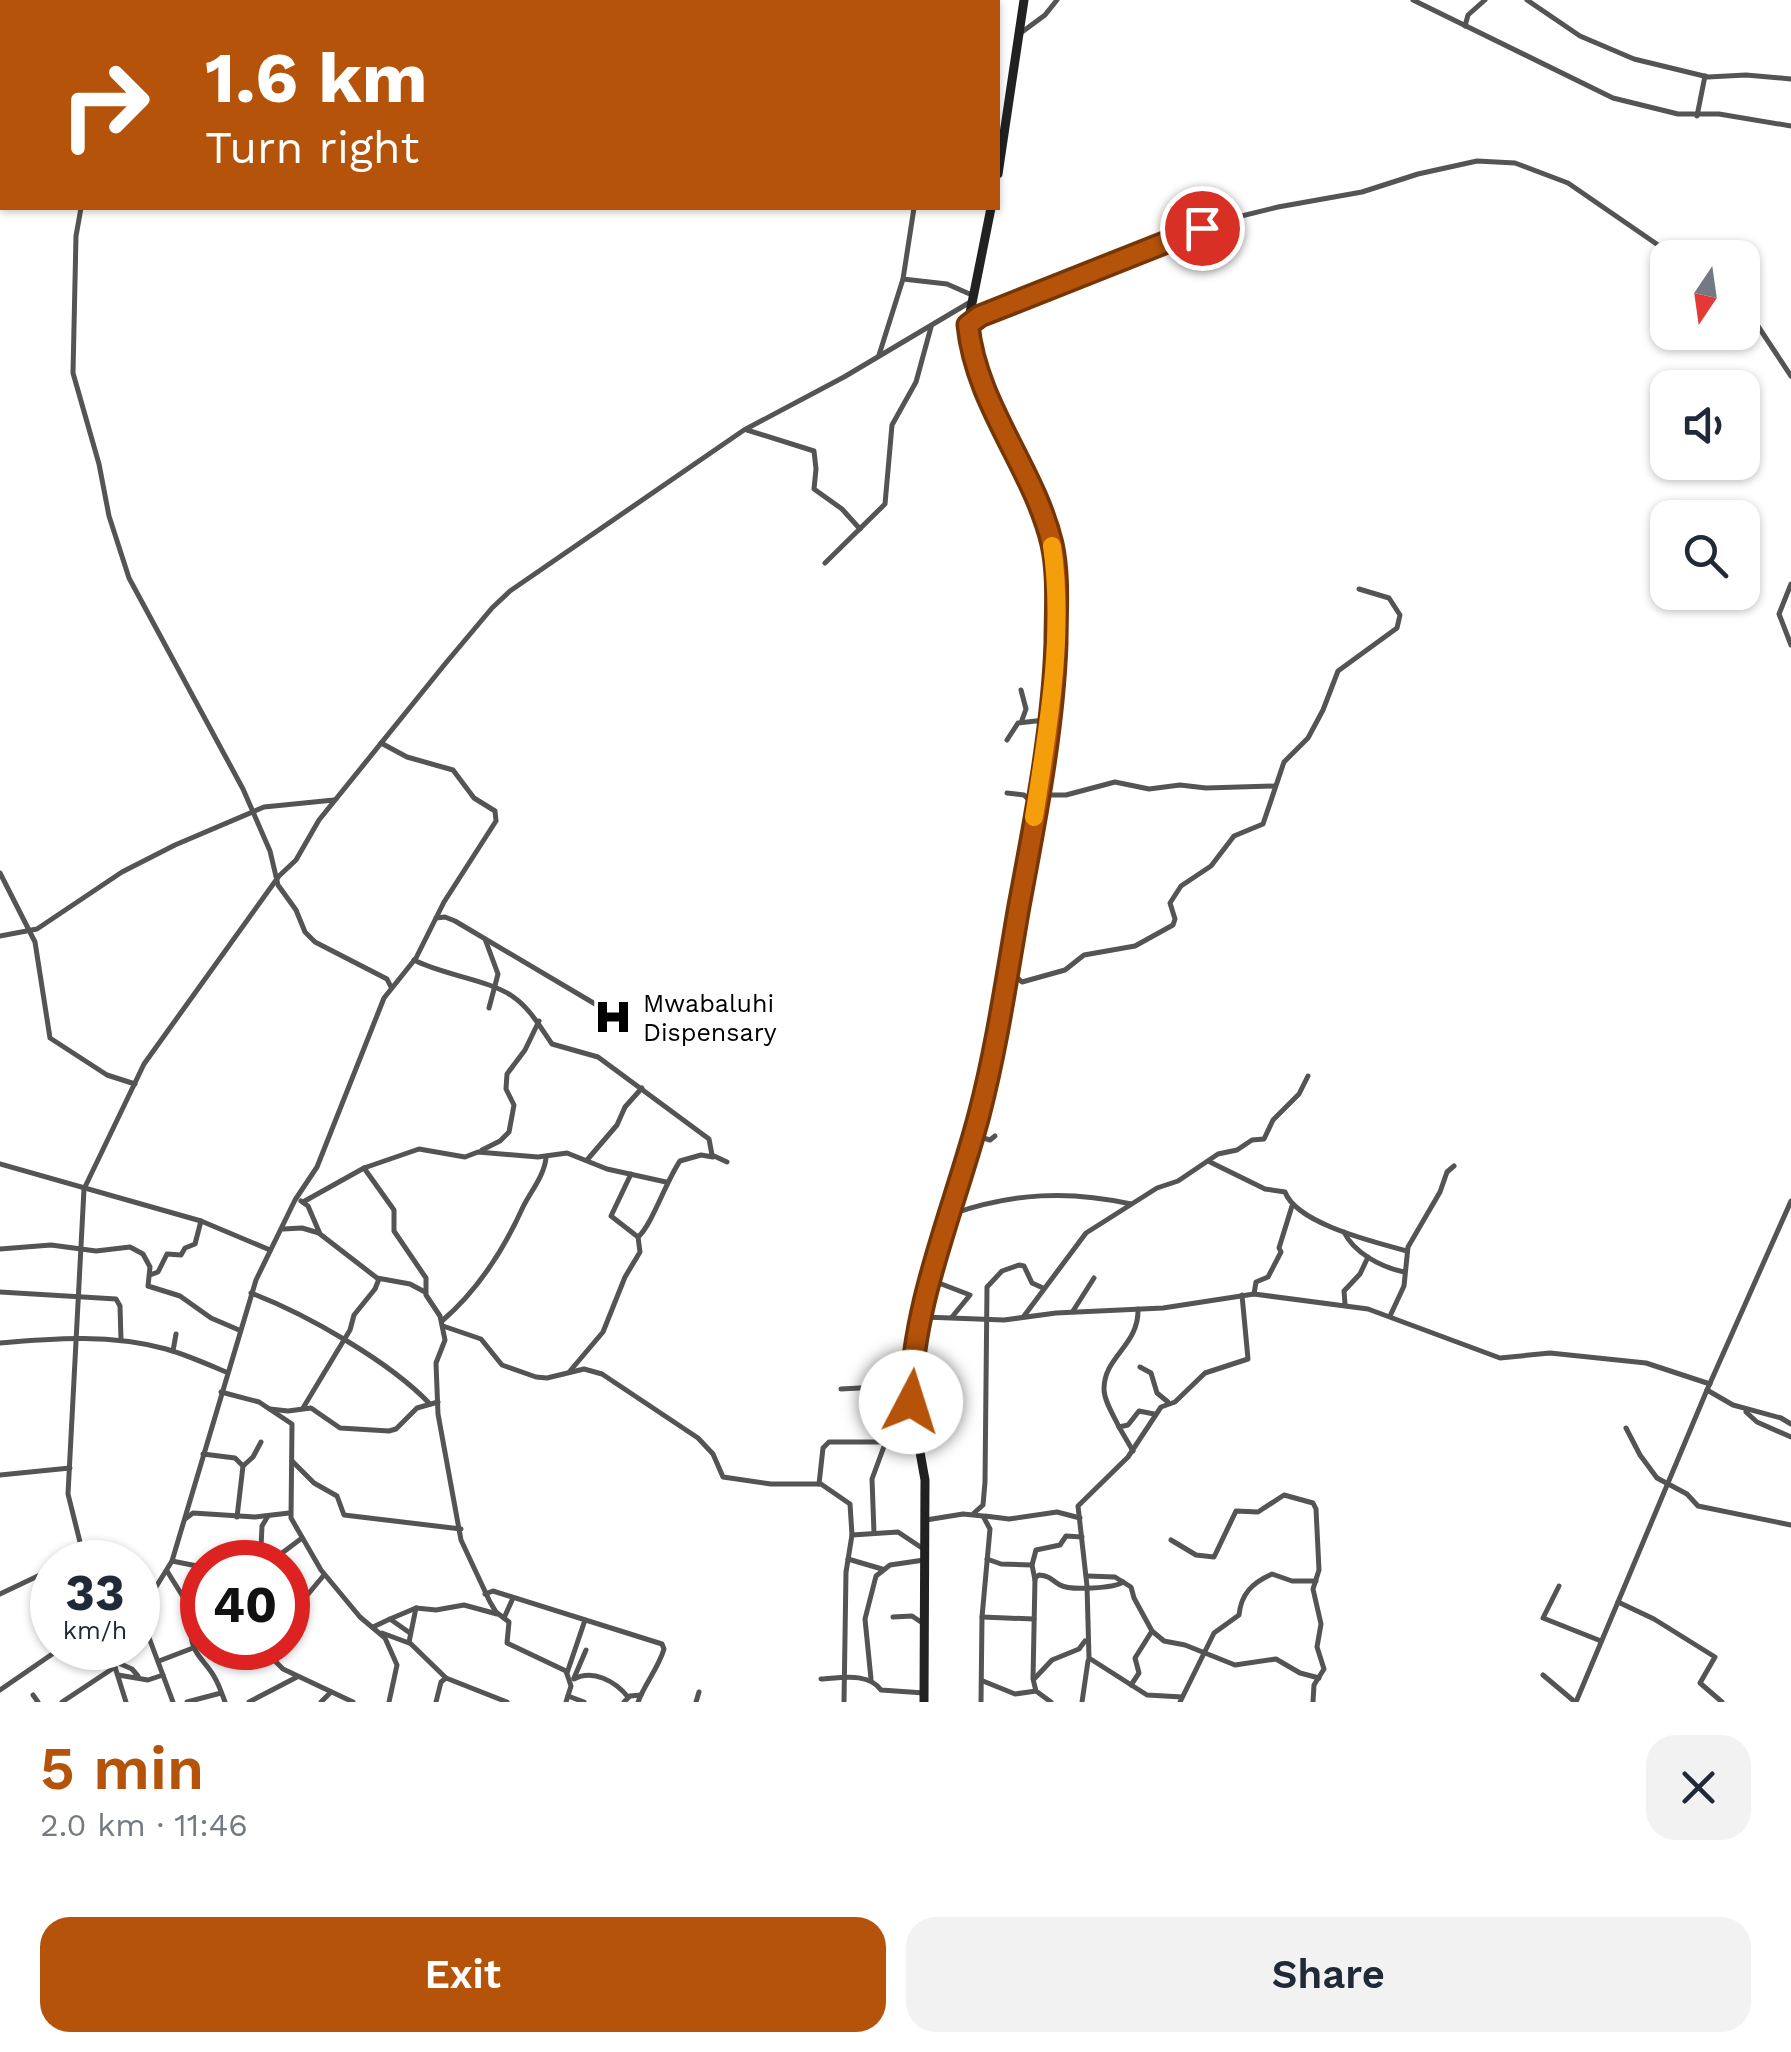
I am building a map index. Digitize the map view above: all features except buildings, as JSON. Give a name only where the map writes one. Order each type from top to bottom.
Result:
[{"type":"street","points":[[1000,151],[1022,32],[1024,0]]},
{"type":"street","points":[[1022,32],[1057,0]]},
{"type":"street","points":[[1413,0],[1613,98],[1658,110],[1697,116],[1720,114],[1791,126]]},
{"type":"street","points":[[1465,26],[1468,14],[1485,0]]},
{"type":"street","points":[[1527,0],[1580,36],[1651,64],[1705,76],[1791,79]]},
{"type":"street","points":[[1697,116],[1705,76]]},
{"type":"street","points":[[968,325],[980,316],[1213,223],[1362,192],[1477,161],[1514,163],[1568,183],[1651,240]]},
{"type":"street","points":[[81,210],[76,236],[73,373],[109,516],[135,592],[254,812],[278,885],[309,938],[387,979],[391,988]]},
{"type":"street","points":[[879,356],[903,279],[914,210]]},
{"type":"street","points":[[882,1568],[864,1619],[871,1679],[881,1690],[924,1698],[926,1480],[911,1391],[930,1280],[952,1214],[988,1076],[1038,796],[1056,645],[1052,546],[970,347],[972,298],[992,210]]},
{"type":"street","points":[[903,279],[947,284],[972,298]]},
{"type":"street","points":[[79,1540],[69,1502],[84,1189],[156,1046],[277,879],[296,860],[335,800],[510,591],[744,430],[931,327],[972,298]]},
{"type":"street","points":[[824,562],[885,504],[892,425],[916,382],[931,327]]},
{"type":"street","points":[[1760,329],[1791,376]]},
{"type":"street","points":[[744,430],[814,451],[814,489],[860,529]]},
{"type":"street","points":[[1791,584],[1779,614],[1791,645]]},
{"type":"street","points":[[1008,969],[1027,982],[1036,976],[1065,970],[1084,956],[1135,946],[1173,925],[1170,902],[1181,886],[1210,866],[1234,836],[1264,824],[1284,762],[1306,741],[1324,710],[1338,671],[1398,626],[1399,612],[1389,598],[1359,589]]},
{"type":"street","points":[[1007,740],[1026,709],[1021,690]]},
{"type":"street","points":[[1020,722],[1048,720]]},
{"type":"street","points":[[160,1582],[172,1562],[190,1510],[250,1293],[317,1167],[376,1014],[414,960],[434,919],[478,853],[496,814],[474,798],[453,770],[407,756],[381,743]]},
{"type":"street","points":[[1038,796],[1066,795],[1120,782],[1150,789],[1177,785],[1276,786]]},
{"type":"street","points":[[1008,793],[1027,796],[1036,807]]},
{"type":"street","points":[[0,936],[30,932],[122,872],[176,844],[254,812],[273,805],[335,800]]},
{"type":"street","points":[[0,873],[30,932],[42,976],[50,1038],[103,1072],[134,1084]]},
{"type":"street","points":[[434,919],[449,918],[484,936],[606,1011]]},
{"type":"street","points":[[484,936],[498,970],[488,1008]]},
{"type":"street","points":[[414,960],[448,976],[512,996],[539,1022],[556,1047],[594,1055],[642,1088],[711,1140],[716,1158]]},
{"type":"street","points":[[300,1201],[364,1168],[417,1149],[463,1157],[500,1141],[509,1132],[514,1105],[506,1089],[507,1074],[539,1022]]},
{"type":"street","points":[[1024,1317],[1082,1236],[1131,1204],[1210,1162],[1250,1141],[1264,1140],[1308,1076]]},
{"type":"street","points":[[586,1161],[642,1088]]},
{"type":"street","points":[[973,1135],[990,1140],[995,1136]]},
{"type":"street","points":[[480,1152],[546,1158],[566,1153],[666,1182]]},
{"type":"street","points":[[638,1237],[646,1230],[666,1182],[681,1160],[701,1155],[727,1162]]},
{"type":"street","points":[[442,1324],[469,1294],[513,1231],[544,1170],[546,1158]]},
{"type":"street","points":[[1210,1162],[1266,1189],[1285,1192],[1293,1205],[1344,1232],[1407,1251]]},
{"type":"street","points":[[0,1164],[202,1221],[270,1250]]},
{"type":"street","points":[[1390,1316],[1401,1296],[1407,1251],[1447,1172],[1454,1166]]},
{"type":"street","points":[[364,1168],[394,1210],[394,1231],[424,1276],[425,1292],[442,1324],[444,1340],[436,1363],[438,1402],[462,1542],[486,1594],[510,1624],[508,1644],[541,1656],[567,1672],[572,1682]]},
{"type":"street","points":[[570,1372],[603,1332],[626,1274],[640,1252],[638,1237],[611,1216],[631,1174]]},
{"type":"street","points":[[952,1214],[990,1200],[1026,1196],[1090,1196],[1131,1204]]},
{"type":"street","points":[[300,1201],[319,1232],[379,1279],[410,1284],[425,1292]]},
{"type":"street","points":[[1543,1675],[1575,1702],[1791,1201]]},
{"type":"street","points":[[1254,1294],[1256,1282],[1268,1277],[1281,1252],[1293,1205]]},
{"type":"street","points":[[150,1275],[159,1271],[167,1254],[180,1254],[195,1244],[202,1221]]},
{"type":"street","points":[[281,1229],[319,1232]]},
{"type":"street","points":[[1344,1232],[1368,1256],[1404,1272]]},
{"type":"street","points":[[0,1249],[51,1245],[79,1251],[130,1247],[143,1254],[150,1275],[148,1286],[180,1296],[211,1318],[240,1330]]},
{"type":"street","points":[[1345,1304],[1344,1291],[1360,1274],[1368,1256]]},
{"type":"street","points":[[978,1514],[982,1506],[987,1287],[993,1278],[1012,1266],[1024,1266],[1032,1283],[1043,1288]]},
{"type":"street","points":[[1073,1312],[1094,1278]]},
{"type":"street","points":[[303,1408],[354,1314],[376,1289],[379,1279]]},
{"type":"street","points":[[930,1280],[970,1295],[952,1317]]},
{"type":"street","points":[[0,1292],[113,1298],[118,1301],[121,1340]]},
{"type":"street","points":[[250,1293],[284,1306],[343,1340],[430,1404]]},
{"type":"street","points":[[1082,1702],[1089,1658],[1088,1586],[1080,1501],[1132,1451],[1154,1414],[1206,1373],[1248,1359],[1242,1294]]},
{"type":"street","points":[[921,1317],[988,1320],[1138,1309],[1242,1294],[1345,1304],[1390,1316],[1500,1358],[1550,1353],[1646,1364],[1708,1387],[1757,1422],[1791,1437]]},
{"type":"street","points":[[1132,1451],[1104,1390],[1110,1367],[1138,1329],[1138,1309]]},
{"type":"street","points":[[442,1324],[481,1339],[506,1366],[542,1378],[584,1369],[602,1374],[658,1408],[707,1446],[723,1477],[771,1484],[819,1484],[850,1504],[844,1702]]},
{"type":"street","points":[[173,1351],[176,1334]]},
{"type":"street","points":[[0,1343],[37,1338],[121,1340],[173,1351],[226,1372]]},
{"type":"street","points":[[1140,1367],[1149,1370],[1157,1393],[1171,1403]]},
{"type":"street","points":[[842,1389],[879,1386],[911,1391]]},
{"type":"street","points":[[221,1392],[251,1400],[293,1426],[289,1513],[324,1574],[360,1617],[381,1633],[411,1645],[446,1678],[507,1702]]},
{"type":"street","points":[[270,1409],[314,1409],[346,1430],[389,1431],[415,1409],[438,1402]]},
{"type":"street","points":[[1742,1409],[1791,1424]]},
{"type":"street","points":[[1120,1427],[1128,1425],[1138,1411],[1154,1414]]},
{"type":"street","points":[[1626,1428],[1646,1464],[1668,1486],[1683,1491],[1698,1506],[1791,1525]]},
{"type":"street","points":[[238,1516],[243,1466],[261,1442]]},
{"type":"street","points":[[874,1533],[872,1479],[886,1442]]},
{"type":"street","points":[[819,1484],[826,1444],[905,1442],[920,1448]]},
{"type":"street","points":[[206,1454],[236,1458],[243,1466]]},
{"type":"street","points":[[292,1461],[312,1481],[337,1496],[344,1514],[461,1528]]},
{"type":"street","points":[[0,1475],[70,1468]]},
{"type":"street","points":[[1171,1540],[1196,1554],[1214,1557],[1236,1512],[1258,1512],[1269,1502],[1291,1495],[1310,1502],[1316,1509],[1319,1570],[1313,1592],[1321,1624],[1316,1644],[1324,1668],[1314,1685],[1313,1702]]},
{"type":"street","points":[[982,1506],[994,1518]]},
{"type":"street","points":[[190,1510],[238,1516],[289,1513]]},
{"type":"street","points":[[926,1520],[978,1514],[1026,1518],[1054,1512],[1080,1518]]},
{"type":"street","points":[[978,1514],[990,1529],[982,1617],[981,1702]]},
{"type":"street","points":[[261,1540],[262,1526],[268,1516]]},
{"type":"street","points":[[852,1535],[898,1532],[927,1556]]},
{"type":"street","points":[[1050,1702],[1039,1693],[1034,1679],[1032,1565],[1036,1550],[1060,1545],[1066,1536],[1084,1537]]},
{"type":"street","points":[[298,1540],[302,1538]]},
{"type":"street","points":[[848,1558],[882,1568],[927,1556]]},
{"type":"street","points":[[987,1559],[1000,1564],[1032,1565]]},
{"type":"street","points":[[172,1562],[180,1564]]},
{"type":"street","points":[[167,1571],[180,1592]]},
{"type":"street","points":[[310,1592],[324,1574]]},
{"type":"street","points":[[1089,1658],[1150,1696],[1181,1699],[1218,1628],[1239,1615],[1246,1590],[1275,1574],[1292,1581],[1316,1580]]},
{"type":"street","points":[[1034,1580],[1042,1575],[1054,1578],[1061,1586],[1077,1589],[1114,1587],[1124,1582]]},
{"type":"street","points":[[1087,1576],[1113,1576],[1132,1587],[1152,1632],[1167,1642],[1185,1644],[1234,1665],[1276,1659],[1300,1673],[1320,1678]]},
{"type":"street","points":[[0,1594],[30,1580]]},
{"type":"street","points":[[1559,1586],[1544,1619],[1601,1641]]},
{"type":"street","points":[[486,1594],[493,1591],[663,1646],[658,1668],[647,1680],[640,1698],[626,1699],[616,1685],[587,1674],[572,1682]]},
{"type":"street","points":[[502,1616],[513,1598]]},
{"type":"street","points":[[1618,1602],[1650,1616],[1714,1656],[1700,1682],[1722,1702]]},
{"type":"street","points":[[372,1627],[416,1608],[470,1606],[502,1616]]},
{"type":"street","points":[[411,1645],[416,1608]]},
{"type":"street","points":[[893,1617],[915,1617],[926,1626]]},
{"type":"street","points":[[982,1617],[1034,1619]]},
{"type":"street","points":[[390,1619],[410,1633]]},
{"type":"street","points":[[567,1672],[584,1620]]},
{"type":"street","points":[[1131,1685],[1138,1673],[1135,1658],[1152,1632]]},
{"type":"street","points":[[381,1633],[397,1666],[389,1702]]},
{"type":"street","points":[[1034,1679],[1052,1660],[1076,1650],[1087,1639]]},
{"type":"street","points":[[584,1702],[567,1699],[586,1650]]},
{"type":"street","points":[[160,1667],[173,1702]]},
{"type":"street","points":[[0,1690],[30,1669]]},
{"type":"street","points":[[62,1702],[103,1670]]},
{"type":"street","points":[[116,1670],[126,1702]]},
{"type":"street","points":[[133,1670],[139,1678]]},
{"type":"street","points":[[208,1670],[225,1702]]},
{"type":"street","points":[[288,1670],[353,1702]]},
{"type":"street","points":[[118,1676],[163,1675]]},
{"type":"street","points":[[249,1702],[300,1676]]},
{"type":"street","points":[[436,1702],[441,1682],[446,1678]]},
{"type":"street","points":[[821,1679],[871,1679]]},
{"type":"street","points":[[983,1681],[1012,1693],[1039,1693]]},
{"type":"street","points":[[73,1702],[76,1692]]},
{"type":"street","points":[[321,1702],[331,1692]]},
{"type":"street","points":[[696,1702],[699,1692]]},
{"type":"street","points":[[187,1702],[221,1693]]},
{"type":"street","points":[[1035,1702],[1039,1693]]},
{"type":"street","points":[[33,1695],[38,1702]]},
{"type":"slow traffic","points":[[1034,817],[1056,645],[1052,546]]},
{"type":"place","name":"Mwabaluhi Dispensary","points":[[613,1017]]},
{"type":"route","points":[[911,1402],[921,1317],[988,1076],[1032,830],[1056,645],[1052,546],[1042,514],[980,378],[968,325],[980,316],[1202,228]]}]
